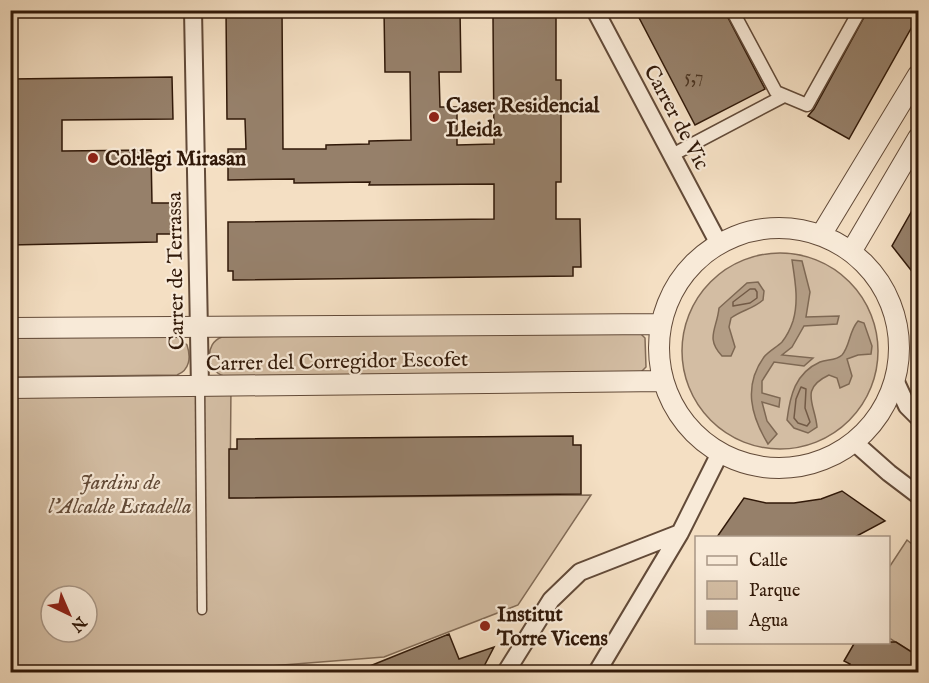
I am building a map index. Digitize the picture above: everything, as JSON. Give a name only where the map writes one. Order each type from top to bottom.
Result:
[{"type":"street","name":"Carrer de Terrassa","points":[[193,10],[200,387]]},
{"type":"street","name":"Carrer de Vic","points":[[596,10],[719,244]]},
{"type":"street","points":[[732,10],[776,92],[807,105],[860,10]]},
{"type":"street","points":[[821,235],[918,75]]},
{"type":"street","points":[[672,155],[784,96]]},
{"type":"street","points":[[851,252],[918,138]]},
{"type":"street","points":[[778,228],[808,231],[821,235],[861,260],[887,295],[899,336],[895,380],[879,414],[854,442],[821,461],[785,469],[748,465],[720,453],[694,434],[675,410],[663,381],[659,352],[661,324],[673,292],[693,265],[719,244],[748,232],[778,228]]},
{"type":"street","name":"Carrer del Corregidor Escofet","points":[[10,328],[199,325],[661,324]]},
{"type":"street","points":[[895,380],[907,406],[918,417]]},
{"type":"street","name":"Carrer del Corregidor Escofet","points":[[10,388],[663,381]]},
{"type":"street","points":[[854,442],[918,495]]},
{"type":"street","points":[[597,672],[680,533],[720,453]]},
{"type":"street","points":[[506,672],[551,600],[580,572],[680,533]]},
{"type":"lane","points":[[200,387],[202,610]]},
{"type":"green space","points":[[780,253],[808,257],[826,265],[842,275],[856,289],[874,323],[878,351],[874,379],[866,397],[856,413],[842,427],[808,445],[780,449],[752,445],[734,437],[718,427],[704,413],[686,379],[682,351],[686,323],[694,305],[704,289],[718,275],[752,257]]},
{"type":"green space","points":[[639,332],[645,338],[646,367],[641,372],[224,376],[214,369],[210,357],[212,345],[222,337]]},
{"type":"green space","points":[[176,336],[187,345],[189,354],[185,370],[177,375],[11,377],[10,338]]},
{"type":"green space","name":"Jardins de l'Alcalde Estadella","points":[[231,386],[230,498],[591,495],[518,605],[384,657],[194,672],[11,672],[10,388]]},
{"type":"green space","points":[[907,540],[918,549],[918,656],[890,639],[890,566]]},
{"type":"water","points":[[792,260],[802,261],[810,292],[806,317],[839,316],[837,324],[804,326],[792,347],[782,355],[813,358],[804,366],[774,362],[762,381],[762,393],[780,398],[779,407],[762,402],[767,421],[777,434],[768,444],[754,412],[753,379],[764,357],[782,342],[793,321],[796,298]]},
{"type":"water","points":[[758,282],[764,291],[763,300],[731,318],[729,327],[735,347],[731,356],[722,356],[713,338],[719,308],[747,283]]},
{"type":"water","points":[[858,321],[864,323],[872,346],[871,354],[847,359],[852,376],[849,384],[840,388],[837,378],[829,375],[820,380],[811,392],[817,427],[808,433],[794,428],[787,420],[792,394],[799,379],[820,362],[842,355]]},
{"type":"building","points":[[226,10],[282,10],[283,149],[326,149],[326,145],[411,140],[410,72],[385,72],[384,10],[460,10],[461,72],[439,72],[440,107],[457,107],[457,145],[494,144],[493,17],[556,17],[556,80],[561,80],[561,182],[556,182],[556,219],[580,219],[581,267],[573,267],[573,276],[233,280],[233,271],[228,271],[228,222],[494,219],[494,184],[369,185],[370,182],[294,183],[294,179],[228,180],[228,149],[246,149],[245,119],[227,119]]},
{"type":"building","points":[[635,10],[724,10],[765,89],[695,125]]},
{"type":"building","points":[[868,10],[918,10],[918,16],[849,139],[808,116]]},
{"type":"building","points":[[172,77],[173,119],[62,120],[62,151],[151,150],[152,203],[174,203],[174,234],[157,234],[157,242],[10,245],[10,79]]},
{"type":"building","points":[[918,200],[918,279],[892,246]]},
{"type":"building","points":[[573,436],[573,445],[581,445],[581,494],[229,498],[229,449],[237,449],[237,439]]},
{"type":"building","points":[[842,491],[885,521],[857,536],[718,536],[744,498],[766,503],[794,503],[821,499]]},
{"type":"building","points":[[449,634],[459,659],[494,647],[481,672],[355,672]]},
{"type":"building","points":[[896,642],[918,656],[918,672],[845,672],[850,664],[844,661],[854,644]]},
{"type":"place","name":"Caser Residencial Lleida","points":[[434,117]]},
{"type":"place","name":"Col·legi Mirasan","points":[[93,158]]},
{"type":"place","name":"Institut Torre Vicens","points":[[485,626]]}]
